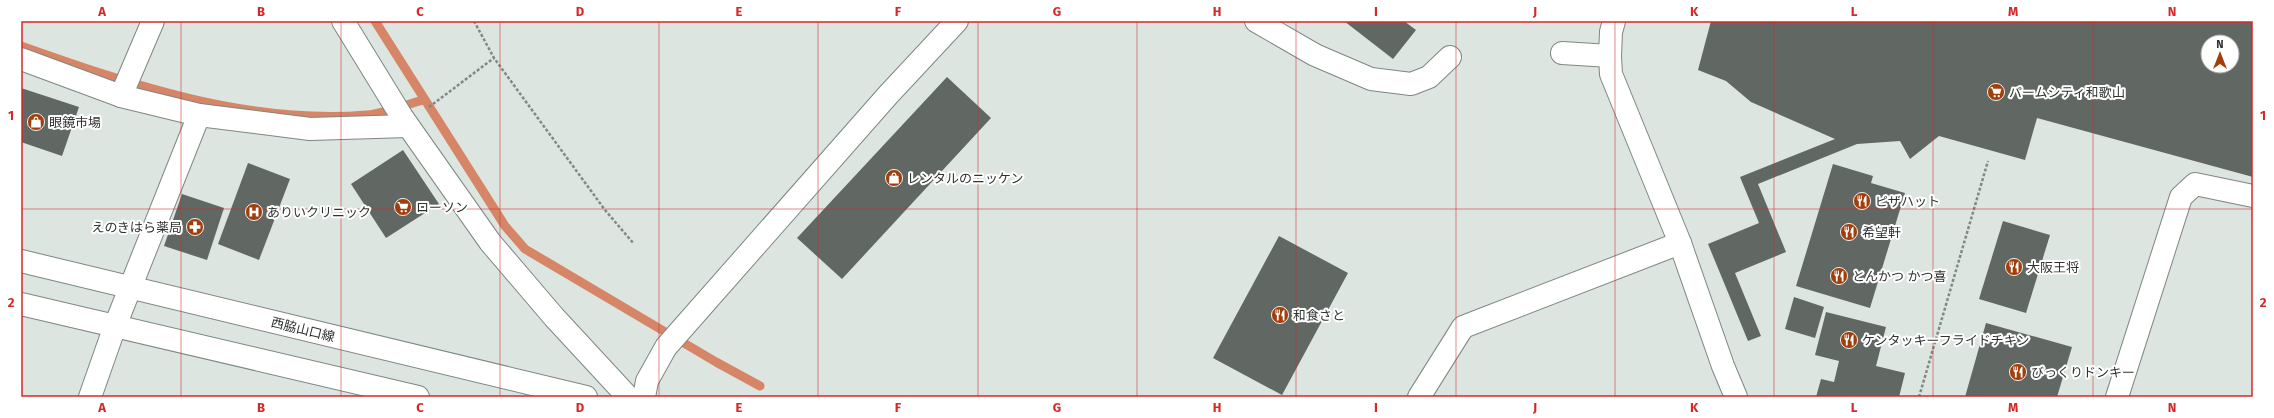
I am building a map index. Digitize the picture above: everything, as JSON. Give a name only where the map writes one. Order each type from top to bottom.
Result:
[{"type":"street","points":[[125,87],[153,21]]},
{"type":"street","points":[[343,21],[400,114],[490,242],[554,317],[628,397]]},
{"type":"street","points":[[644,397],[647,381],[666,347],[888,95],[957,21]]},
{"type":"street","points":[[1256,21],[1315,54],[1371,79],[1411,84],[1429,76],[1450,57]]},
{"type":"street","points":[[1614,21],[1611,32],[1611,74],[1680,244],[1723,366],[1736,397]]},
{"type":"street","points":[[1562,53],[1610,56]]},
{"type":"street","points":[[21,59],[125,87],[199,115],[310,129],[400,114]]},
{"type":"street","points":[[90,397],[115,326],[199,115]]},
{"type":"street","points":[[2117,397],[2182,197],[2195,184],[2253,196]]},
{"type":"street","points":[[1419,397],[1463,327],[1680,244]]},
{"type":"street","name":"西脇山口線","points":[[21,261],[586,397]]},
{"type":"street","points":[[21,304],[418,397]]},
{"type":"path","points":[[474,21],[494,58],[605,210],[634,244]]},
{"type":"path","points":[[437,101],[494,58]]},
{"type":"path","points":[[1919,397],[1988,161]]},
{"type":"building","points":[[1344,21],[1404,21],[1416,30],[1393,59]]},
{"type":"building","name":"パームシティ和歌山","points":[[1711,21],[2253,21],[2253,177],[2037,118],[2025,160],[1939,136],[1910,159],[1900,141],[1857,144],[1758,184],[1786,252],[1735,273],[1761,336],[1748,341],[1708,244],[1759,223],[1740,177],[1835,139],[1751,102],[1726,81],[1698,70]]},
{"type":"building","name":"レンタルのニッケン","points":[[947,77],[991,118],[842,279],[797,238]]},
{"type":"building","points":[[21,88],[79,107],[62,156],[21,142]]},
{"type":"building","points":[[403,150],[439,204],[386,238],[351,184]]},
{"type":"building","points":[[248,163],[290,179],[259,260],[218,244]]},
{"type":"building","points":[[1833,164],[1873,176],[1871,183],[1905,193],[1870,308],[1796,286]]},
{"type":"building","points":[[182,194],[224,208],[207,260],[164,246]]},
{"type":"building","name":"大阪王将","points":[[2003,221],[2050,235],[2026,313],[1979,299]]},
{"type":"building","name":"和食さと","points":[[1279,236],[1348,273],[1282,395],[1213,358]]},
{"type":"building","points":[[1794,297],[1824,307],[1815,338],[1785,329]]},
{"type":"building","points":[[1826,312],[1886,327],[1876,366],[1905,373],[1899,397],[1816,397],[1821,379],[1834,382],[1839,361],[1815,355]]},
{"type":"building","name":"びっくりドンキー","points":[[1986,323],[2072,347],[2057,397],[1965,397]]},
{"type":"waterway","points":[[375,21],[505,226],[525,249],[716,362],[760,386]]},
{"type":"waterway","points":[[21,46],[148,88],[235,108],[279,114],[323,117],[367,115],[388,111],[423,100]]},
{"type":"place","name":"パームシティ和歌山","points":[[1996,92]]},
{"type":"place","name":"眼鏡市場","points":[[36,122]]},
{"type":"place","name":"レンタルのニッケン","points":[[894,178]]},
{"type":"place","name":"ピザハット","points":[[1862,201]]},
{"type":"place","name":"ローソン","points":[[403,207]]},
{"type":"place","name":"ありいクリニック","points":[[254,212]]},
{"type":"place","name":"えのきはら薬局","points":[[195,227]]},
{"type":"place","name":"希望軒","points":[[1849,232]]},
{"type":"place","name":"大阪王将","points":[[2014,267]]},
{"type":"place","name":"とんかつ かつ喜","points":[[1839,276]]},
{"type":"place","name":"和食さと","points":[[1280,315]]},
{"type":"place","name":"ケンタッキーフライドチキン","points":[[1849,340]]},
{"type":"place","name":"びっくりドンキー","points":[[2018,372]]}]
